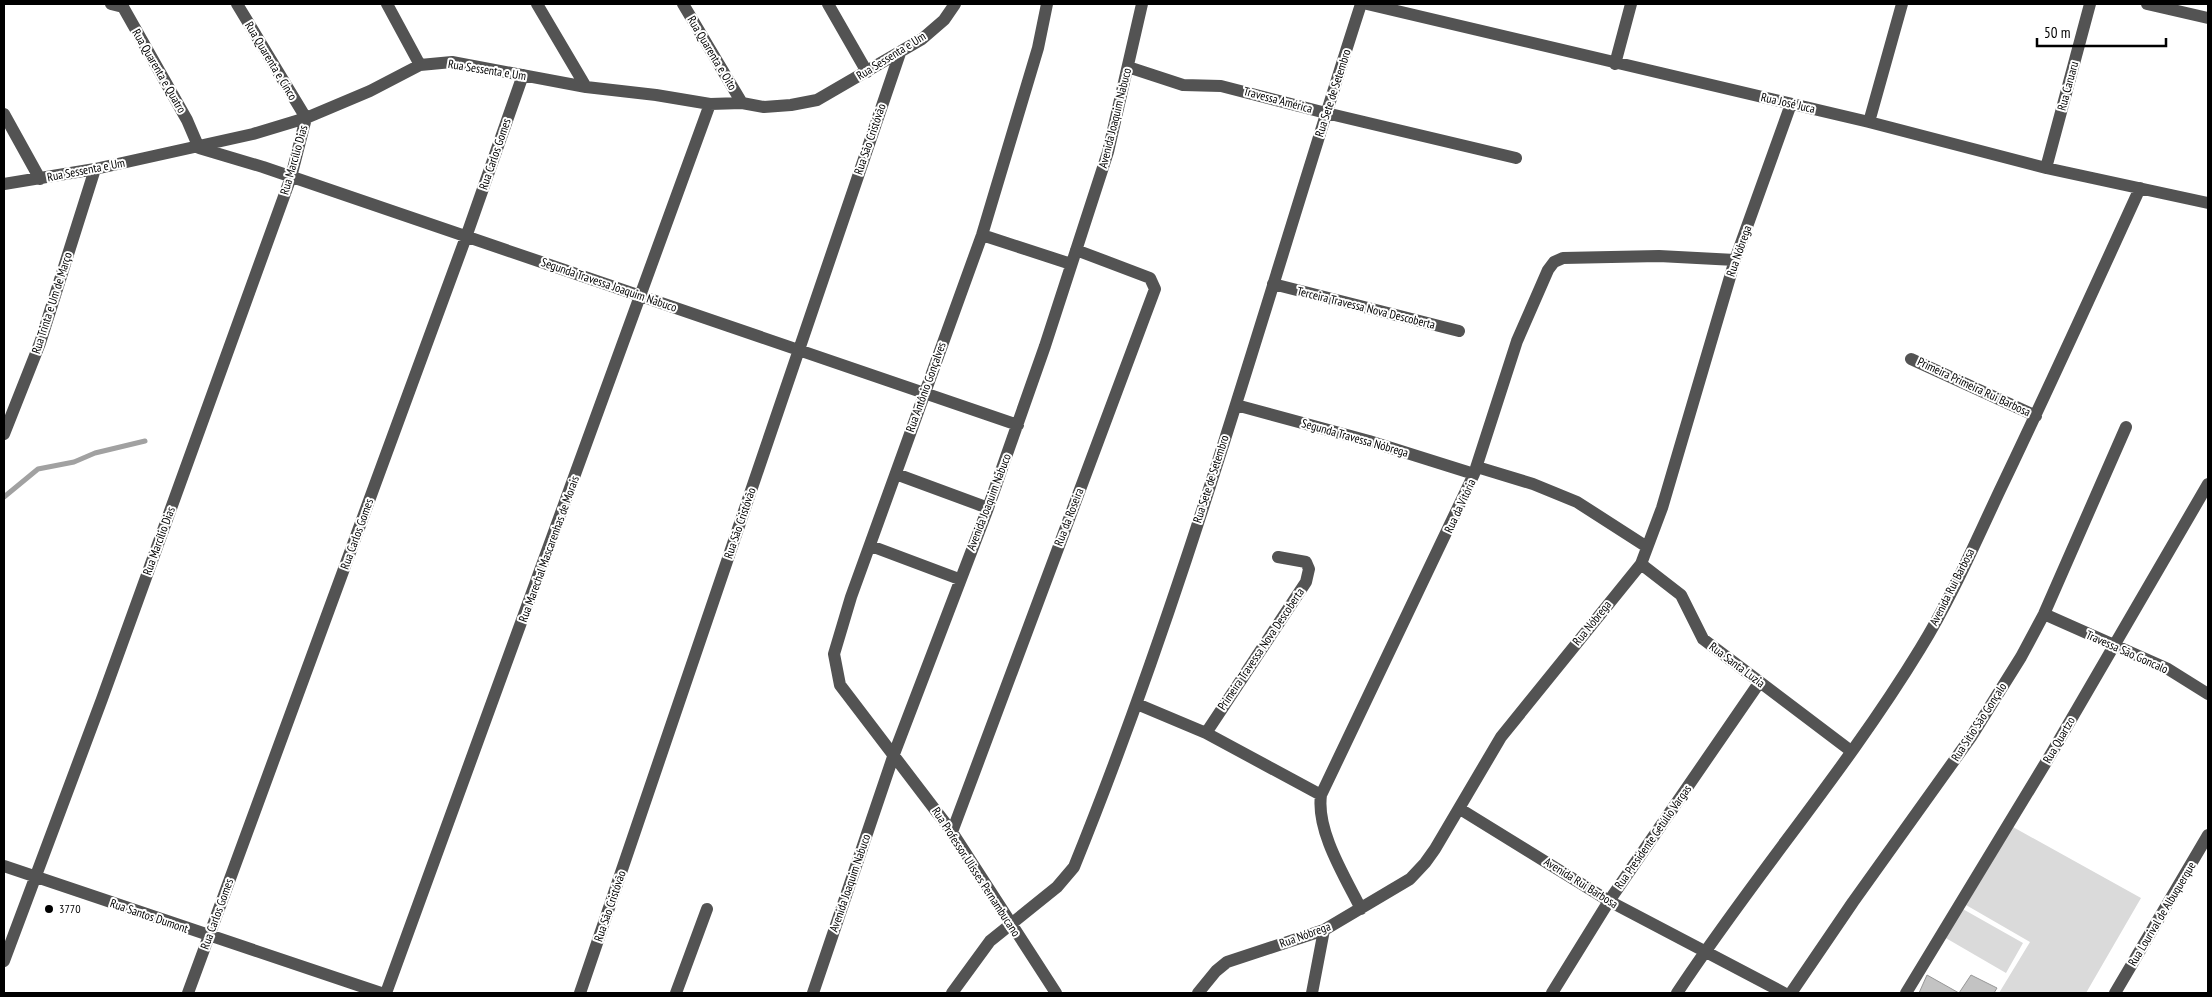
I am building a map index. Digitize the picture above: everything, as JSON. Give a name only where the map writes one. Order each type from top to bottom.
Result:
[{"type":"street","name":"Rua Quarenta e Quatro","points":[[111,4],[123,7],[187,120],[199,148]]},
{"type":"street","name":"Rua Quarenta e Cinco","points":[[237,4],[306,118]]},
{"type":"street","points":[[386,4],[420,65]]},
{"type":"street","points":[[537,4],[586,87]]},
{"type":"street","name":"Rua Quarenta e Oito","points":[[683,4],[742,103]]},
{"type":"street","points":[[828,4],[867,72]]},
{"type":"street","name":"Rua Sessenta e Um","points":[[4,184],[95,169],[199,148],[306,118],[370,91],[420,65],[452,62],[586,87],[656,95],[710,104],[742,103],[764,107],[818,100],[922,39],[944,20],[955,4]]},
{"type":"street","name":"Rua Antônio Gonçalves","points":[[894,754],[840,685],[834,654],[851,597],[871,546],[923,392],[982,235],[1038,48],[1047,4]]},
{"type":"street","name":"Avenida Joaquim Nabuco","points":[[813,993],[894,754],[1018,425],[1108,152],[1142,4]]},
{"type":"street","name":"Rua Sete de Setembro","points":[[952,993],[990,941],[1057,887],[1074,867],[1137,704],[1236,405],[1361,4]]},
{"type":"street","name":"Rua José Juca","points":[[1367,4],[1615,64],[1869,122],[2046,168],[2208,203]]},
{"type":"street","points":[[1615,64],[1631,4]]},
{"type":"street","points":[[1869,122],[1902,4]]},
{"type":"street","name":"Rua Caruaru","points":[[2046,168],[2090,4]]},
{"type":"street","points":[[2147,4],[2208,18]]},
{"type":"street","name":"Rua São Cristóvão","points":[[580,993],[900,53]]},
{"type":"street","name":"Travessa América","points":[[1128,67],[1183,85],[1221,86],[1516,158]]},
{"type":"street","name":"Rua Carlos Gomes","points":[[188,993],[466,237],[523,75]]},
{"type":"street","name":"Rua Marechal Mascarenhas de Morais","points":[[386,993],[642,296],[710,104]]},
{"type":"street","name":"Rua Nóbrega","points":[[1198,993],[1205,982],[1227,962],[1324,930],[1410,879],[1425,864],[1460,809],[1501,737],[1641,564],[1662,508],[1735,260],[1792,104]]},
{"type":"street","points":[[4,114],[40,179]]},
{"type":"street","name":"Rua Marcílio Dias","points":[[4,962],[102,699],[291,177],[306,118]]},
{"type":"street","name":"Segunda Travessa Joaquim Nabuco","points":[[199,148],[291,177],[1018,425]]},
{"type":"street","name":"Rua Trinta e Um de Março","points":[[4,434],[40,343],[95,169]]},
{"type":"street","name":"Avenida Rui Barbosa","points":[[1677,993],[1704,951],[1851,750],[1920,648],[1971,552],[2036,416],[2140,188]]},
{"type":"street","points":[[982,235],[1071,264]]},
{"type":"street","name":"Rua da Roseira","points":[[952,832],[1155,289],[1155,284],[1150,278],[1076,250]]},
{"type":"street","name":"Rua da Vitória","points":[[1361,909],[1337,862],[1322,820],[1319,806],[1321,795],[1476,471],[1517,341],[1540,285],[1554,262],[1563,258],[1613,255],[1735,260]]},
{"type":"street","name":"Terceira Travessa Nova Descoberta","points":[[1273,284],[1459,331]]},
{"type":"street","name":"Primeira Primeira Rui Barbosa","points":[[1911,359],[2036,416]]},
{"type":"street","name":"Segunda Travessa Nóbrega","points":[[1236,405],[1476,471],[1532,484],[1577,502],[1646,547]]},
{"type":"street","name":"Rua Sítio São Gonçalo","points":[[1791,993],[1853,902],[1971,737],[2021,657],[2044,614],[2126,427]]},
{"type":"street","points":[[896,474],[988,508]]},
{"type":"street","name":"Rua Quartzo","points":[[1906,993],[2051,754],[2208,484]]},
{"type":"street","points":[[871,546],[959,579]]},
{"type":"street","name":"Primeira Travessa Nova Descoberta","points":[[1206,732],[1306,582],[1308,568],[1306,562],[1278,557]]},
{"type":"street","name":"Rua Santa Luzia","points":[[1641,564],[1680,595],[1703,639],[1851,750]]},
{"type":"street","name":"Travessa São Goncalo","points":[[2044,614],[2168,669],[2208,694]]},
{"type":"street","name":"Rua Presidente Getúlio Vargas","points":[[1552,993],[1608,901],[1759,682]]},
{"type":"street","points":[[1137,704],[1206,732],[1321,795]]},
{"type":"street","name":"Rua Professor Ulisses Pernambucano","points":[[894,754],[952,832],[1056,993]]},
{"type":"street","name":"Avenida Rui Barbosa","points":[[1460,809],[1608,901],[1784,993]]},
{"type":"street","name":"Rua Lourival de Albuquerque","points":[[2115,993],[2208,835]]},
{"type":"street","name":"Rua Santos Dumont","points":[[4,866],[209,937],[381,993]]},
{"type":"street","points":[[676,993],[707,909]]},
{"type":"street","points":[[1312,993],[1324,930]]},
{"type":"shaded area","points":[[2013,827],[2141,898],[2086,993],[1999,993],[2030,942],[1966,905]]},
{"type":"shaded area","points":[[1961,908],[2023,943],[2006,973],[1944,937]]},
{"type":"building","points":[[1927,975],[1959,993],[1919,993]]},
{"type":"building","points":[[1971,975],[1997,988],[1994,993],[1959,993]]},
{"type":"waterway","points":[[4,497],[38,469],[74,462],[95,453],[145,441]]},
{"type":"place","name":"3770","points":[[49,909]]}]
